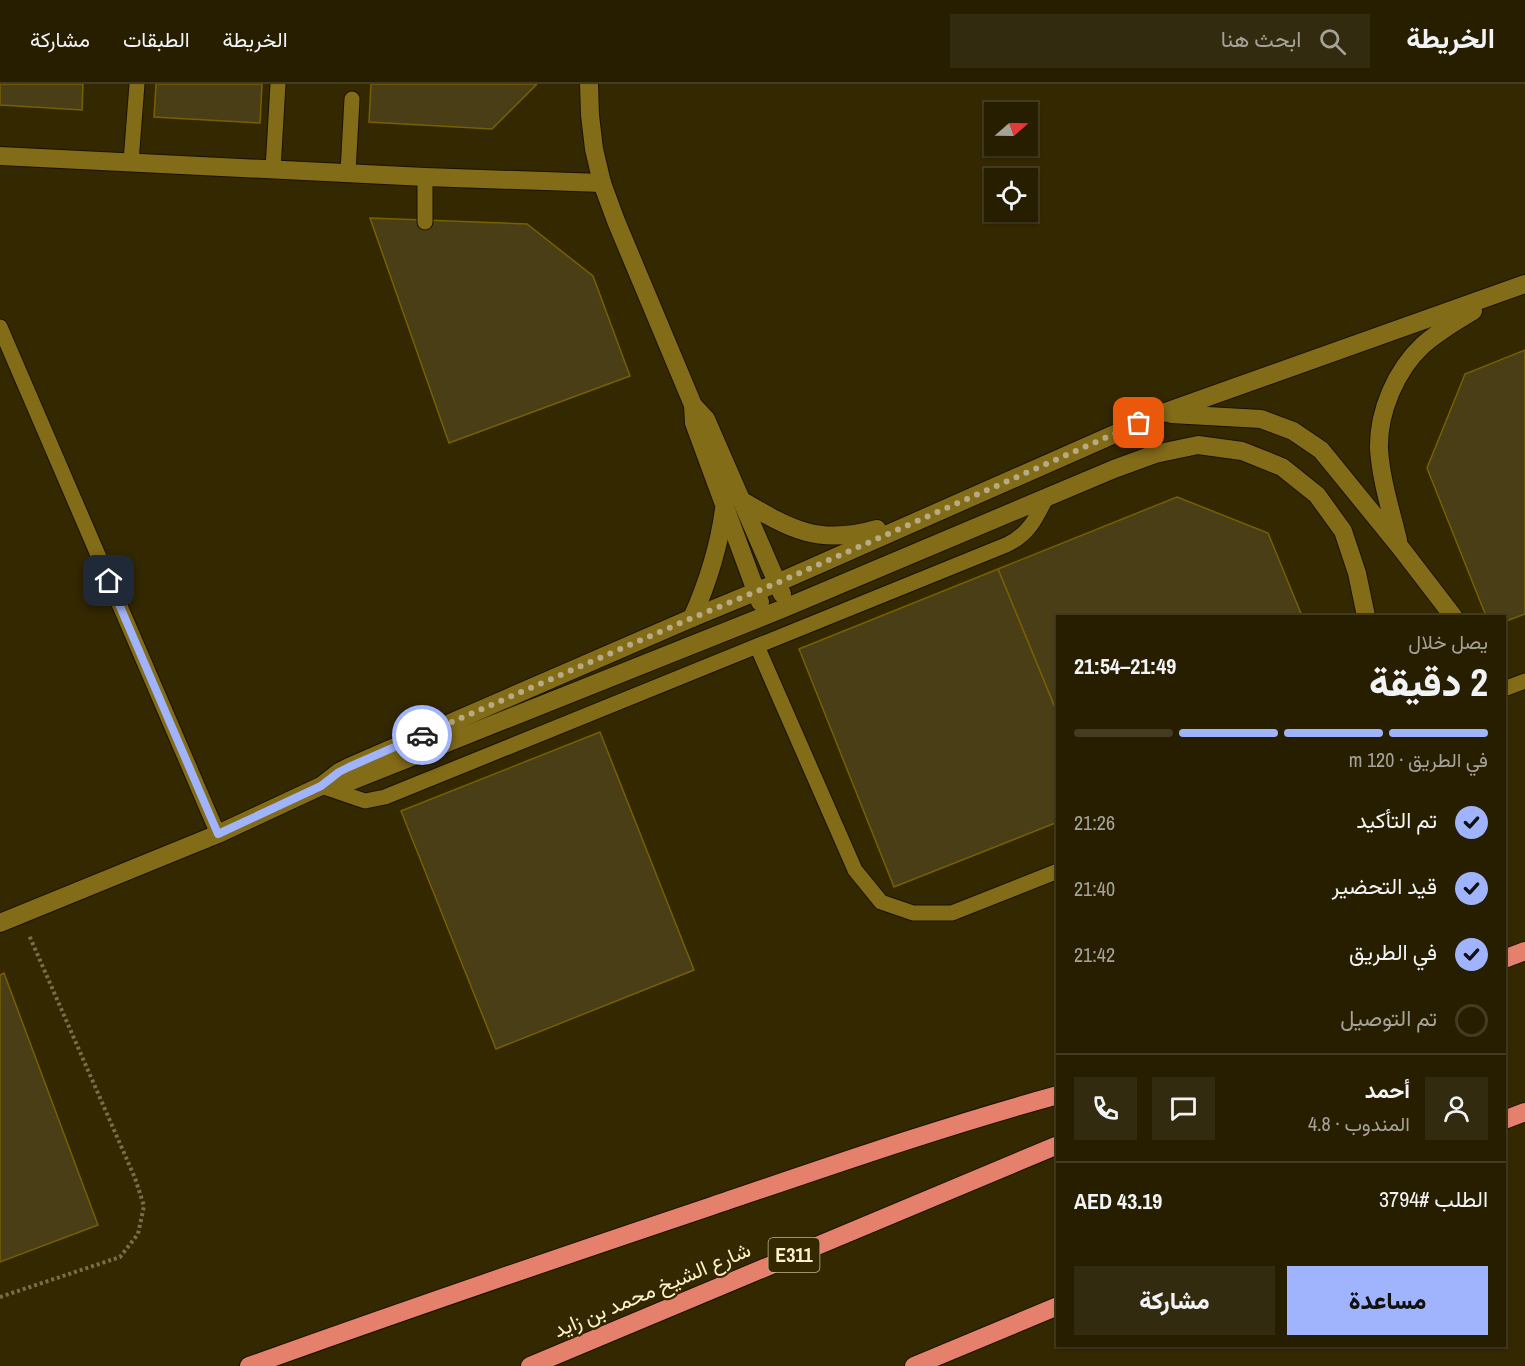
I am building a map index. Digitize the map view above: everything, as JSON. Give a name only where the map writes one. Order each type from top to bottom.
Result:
[{"type":"highway","points":[[1506,958],[1525,951]]},
{"type":"highway","points":[[249,1366],[460,1291],[873,1151],[1056,1096]]},
{"type":"highway","points":[[1506,1119],[1525,1112]]},
{"type":"highway","name":"شارع الشيخ محمد بن زايد","points":[[530,1366],[1056,1146]]},
{"type":"highway","points":[[914,1366],[1056,1307]]},
{"type":"street","points":[[589,84],[594,149],[602,183],[616,221],[693,405],[694,423],[733,503],[777,583],[787,607]]},
{"type":"street","points":[[0,156],[425,177],[602,183]]},
{"type":"street","points":[[0,923],[218,834],[321,786],[349,767],[757,592],[1160,414],[1525,284]]},
{"type":"street","points":[[1400,547],[1385,486],[1379,448],[1384,410],[1399,375],[1423,346],[1502,292]]},
{"type":"street","points":[[1160,414],[1260,419],[1293,431],[1321,450],[1452,615]]},
{"type":"street","points":[[321,786],[333,786],[354,780],[787,607],[1155,454],[1198,445],[1242,451],[1282,467],[1317,495],[1342,531],[1357,573],[1366,615]]},
{"type":"street","points":[[733,503],[796,530],[820,536],[846,536],[934,513]]},
{"type":"street","points":[[733,503],[765,615]]},
{"type":"street","points":[[692,618],[712,565],[721,530],[733,503]]},
{"type":"lane","points":[[131,162],[137,84]]},
{"type":"lane","points":[[273,168],[278,84]]},
{"type":"lane","points":[[348,172],[351,99]]},
{"type":"lane","points":[[425,177],[425,222]]},
{"type":"lane","points":[[0,327],[218,834]]},
{"type":"lane","points":[[321,786],[365,801],[376,800],[1016,540],[1032,525],[1046,498]]},
{"type":"lane","points":[[757,646],[855,870],[881,902],[913,913],[952,914],[1056,872]]},
{"type":"lane","points":[[1506,688],[1525,681]]},
{"type":"path","points":[[0,1297],[120,1257],[138,1234],[144,1206],[135,1178],[20,915]]},
{"type":"building","points":[[0,84],[83,84],[82,110],[0,105]]},
{"type":"building","points":[[156,84],[262,84],[260,123],[154,117]]},
{"type":"building","points":[[371,84],[537,84],[492,129],[369,122]]},
{"type":"building","points":[[370,218],[527,224],[593,276],[630,376],[449,443]]},
{"type":"building","points":[[1525,350],[1525,614],[1506,621],[1506,615],[1486,615],[1427,468],[1465,374]]},
{"type":"building","points":[[1177,497],[1268,533],[1302,615],[1056,615],[1056,710],[998,569]]},
{"type":"building","points":[[998,569],[1056,710],[1056,823],[894,887],[799,649]]},
{"type":"building","points":[[600,732],[694,970],[496,1049],[401,811]]},
{"type":"building","points":[[4,973],[98,1225],[0,1262],[0,975]]},
{"type":"way so far","points":[[422,735],[777,583],[1139,423]]},
{"type":"route","points":[[109,581],[218,834],[321,786],[349,767],[422,735]]}]
